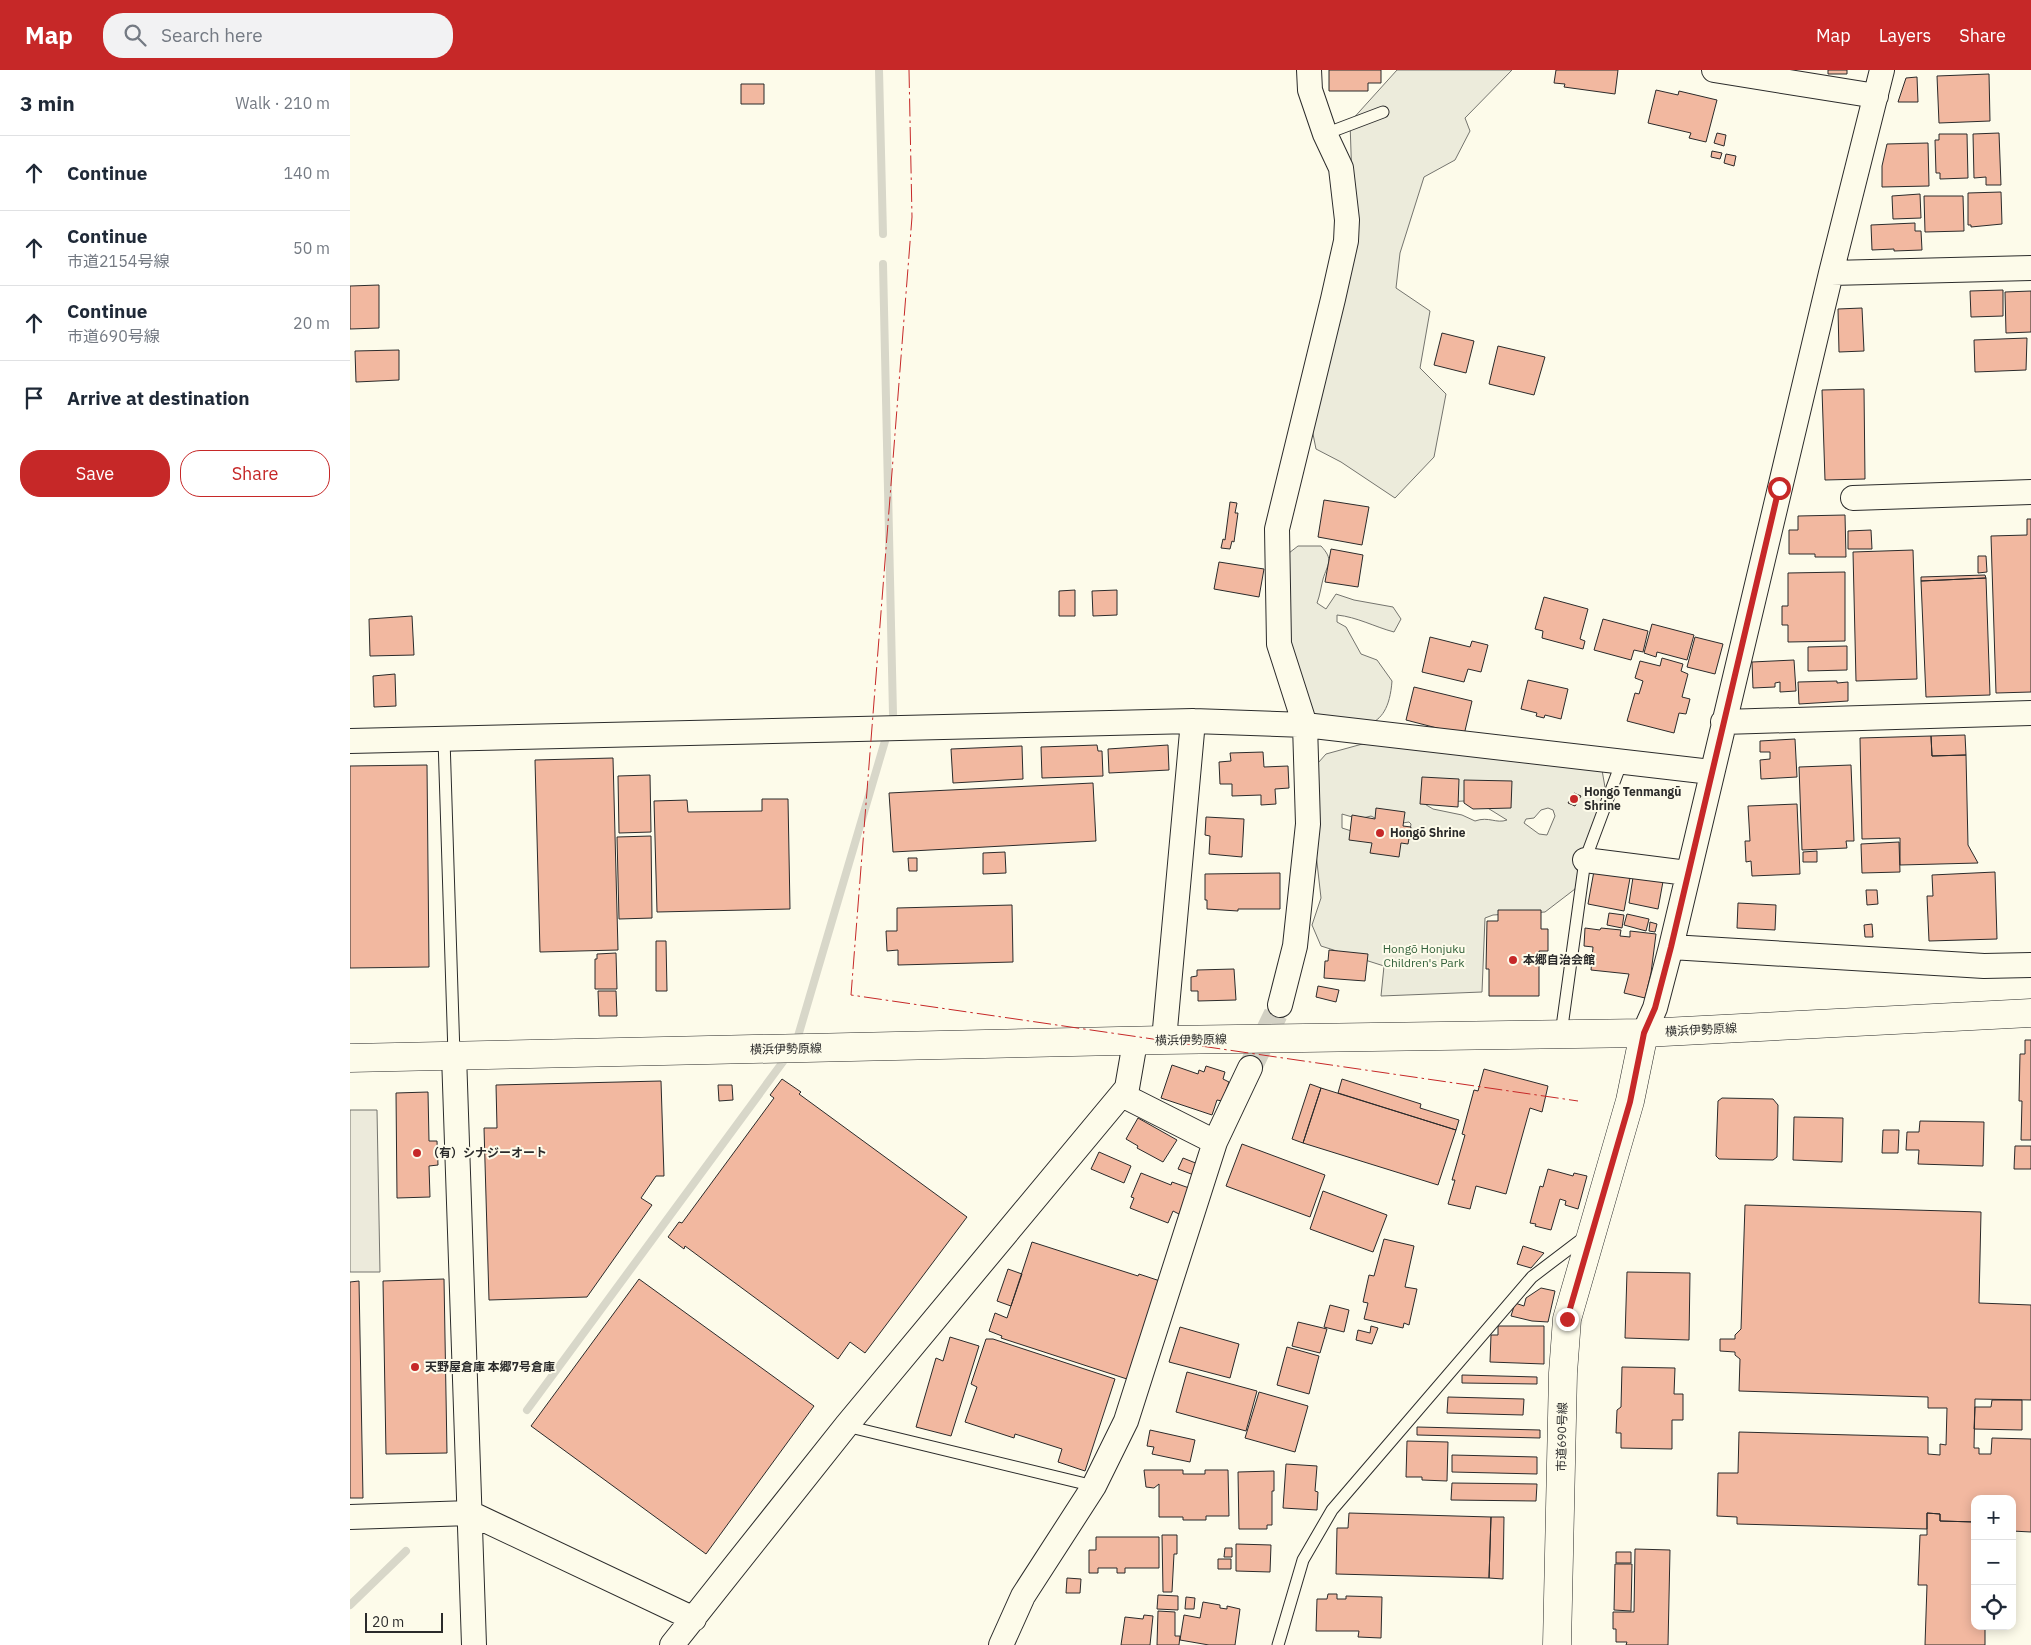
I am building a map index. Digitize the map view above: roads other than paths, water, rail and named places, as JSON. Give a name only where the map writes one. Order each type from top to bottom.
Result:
[{"type":"main road","name":"横浜伊勢原線","points":[[350,1058],[1164,1040],[1644,1033],[2031,1013]]},
{"type":"main road","name":"市道690号線","points":[[1557,1645],[1563,1373],[1567,1319],[1630,1102],[1644,1033]]},
{"type":"street","points":[[1280,1005],[1295,946],[1308,824],[1305,725],[1280,644],[1277,529],[1346,240],[1347,220],[1341,168],[1325,134],[1310,90],[1309,70]]},
{"type":"street","points":[[1714,70],[1876,96]]},
{"type":"street","points":[[1644,1033],[1655,1008],[1671,947],[1831,272],[1882,70]]},
{"type":"street","points":[[1831,272],[2031,268]]},
{"type":"street","points":[[1852,498],[2031,492]]},
{"type":"street","points":[[1723,722],[2031,713]]},
{"type":"street","points":[[1164,1040],[1193,721]]},
{"type":"street","points":[[350,741],[1193,721],[1305,725],[1711,772]]},
{"type":"street","points":[[1586,860],[1687,873]]},
{"type":"street","points":[[1671,947],[1974,966],[2031,965]]},
{"type":"street","points":[[672,1645],[846,1426],[1128,1088],[1135,1042]]},
{"type":"street","points":[[454,1055],[474,1645]]},
{"type":"street","points":[[1001,1645],[1023,1596],[1094,1486],[1126,1421],[1215,1142],[1250,1068]]},
{"type":"street","points":[[1122,1095],[1215,1142]]},
{"type":"street","points":[[350,1517],[470,1513],[694,1619]]},
{"type":"lane","points":[[1325,134],[1383,112]]},
{"type":"lane","points":[[444,739],[454,1055]]},
{"type":"lane","points":[[1561,1034],[1586,860],[1622,761]]},
{"type":"lane","points":[[1278,1645],[1303,1560],[1332,1510],[1532,1277],[1592,1232]]},
{"type":"lane","points":[[846,1426],[1094,1486]]},
{"type":"waterway","points":[[879,70],[883,234]]},
{"type":"waterway","points":[[883,264],[893,714]]},
{"type":"waterway","points":[[796,1043],[885,741]]},
{"type":"waterway","points":[[527,1410],[788,1055]]},
{"type":"waterway","points":[[350,1605],[406,1551]]},
{"type":"tunnel","points":[[1250,1068],[1280,1005]]},
{"type":"place","name":"Hongō Tenmangū Shrine","points":[[1574,799]]},
{"type":"place","name":"Hongō Shrine","points":[[1380,833]]},
{"type":"place","name":"本郷自治会館","points":[[1513,960]]},
{"type":"place","name":"（有）シナジーオート","points":[[417,1153]]},
{"type":"place","name":"天野屋倉庫 本郷7号倉庫","points":[[415,1367]]},
{"type":"park label","name":"Hongō Honjuku Children's Park","points":[[1424,956]]}]
